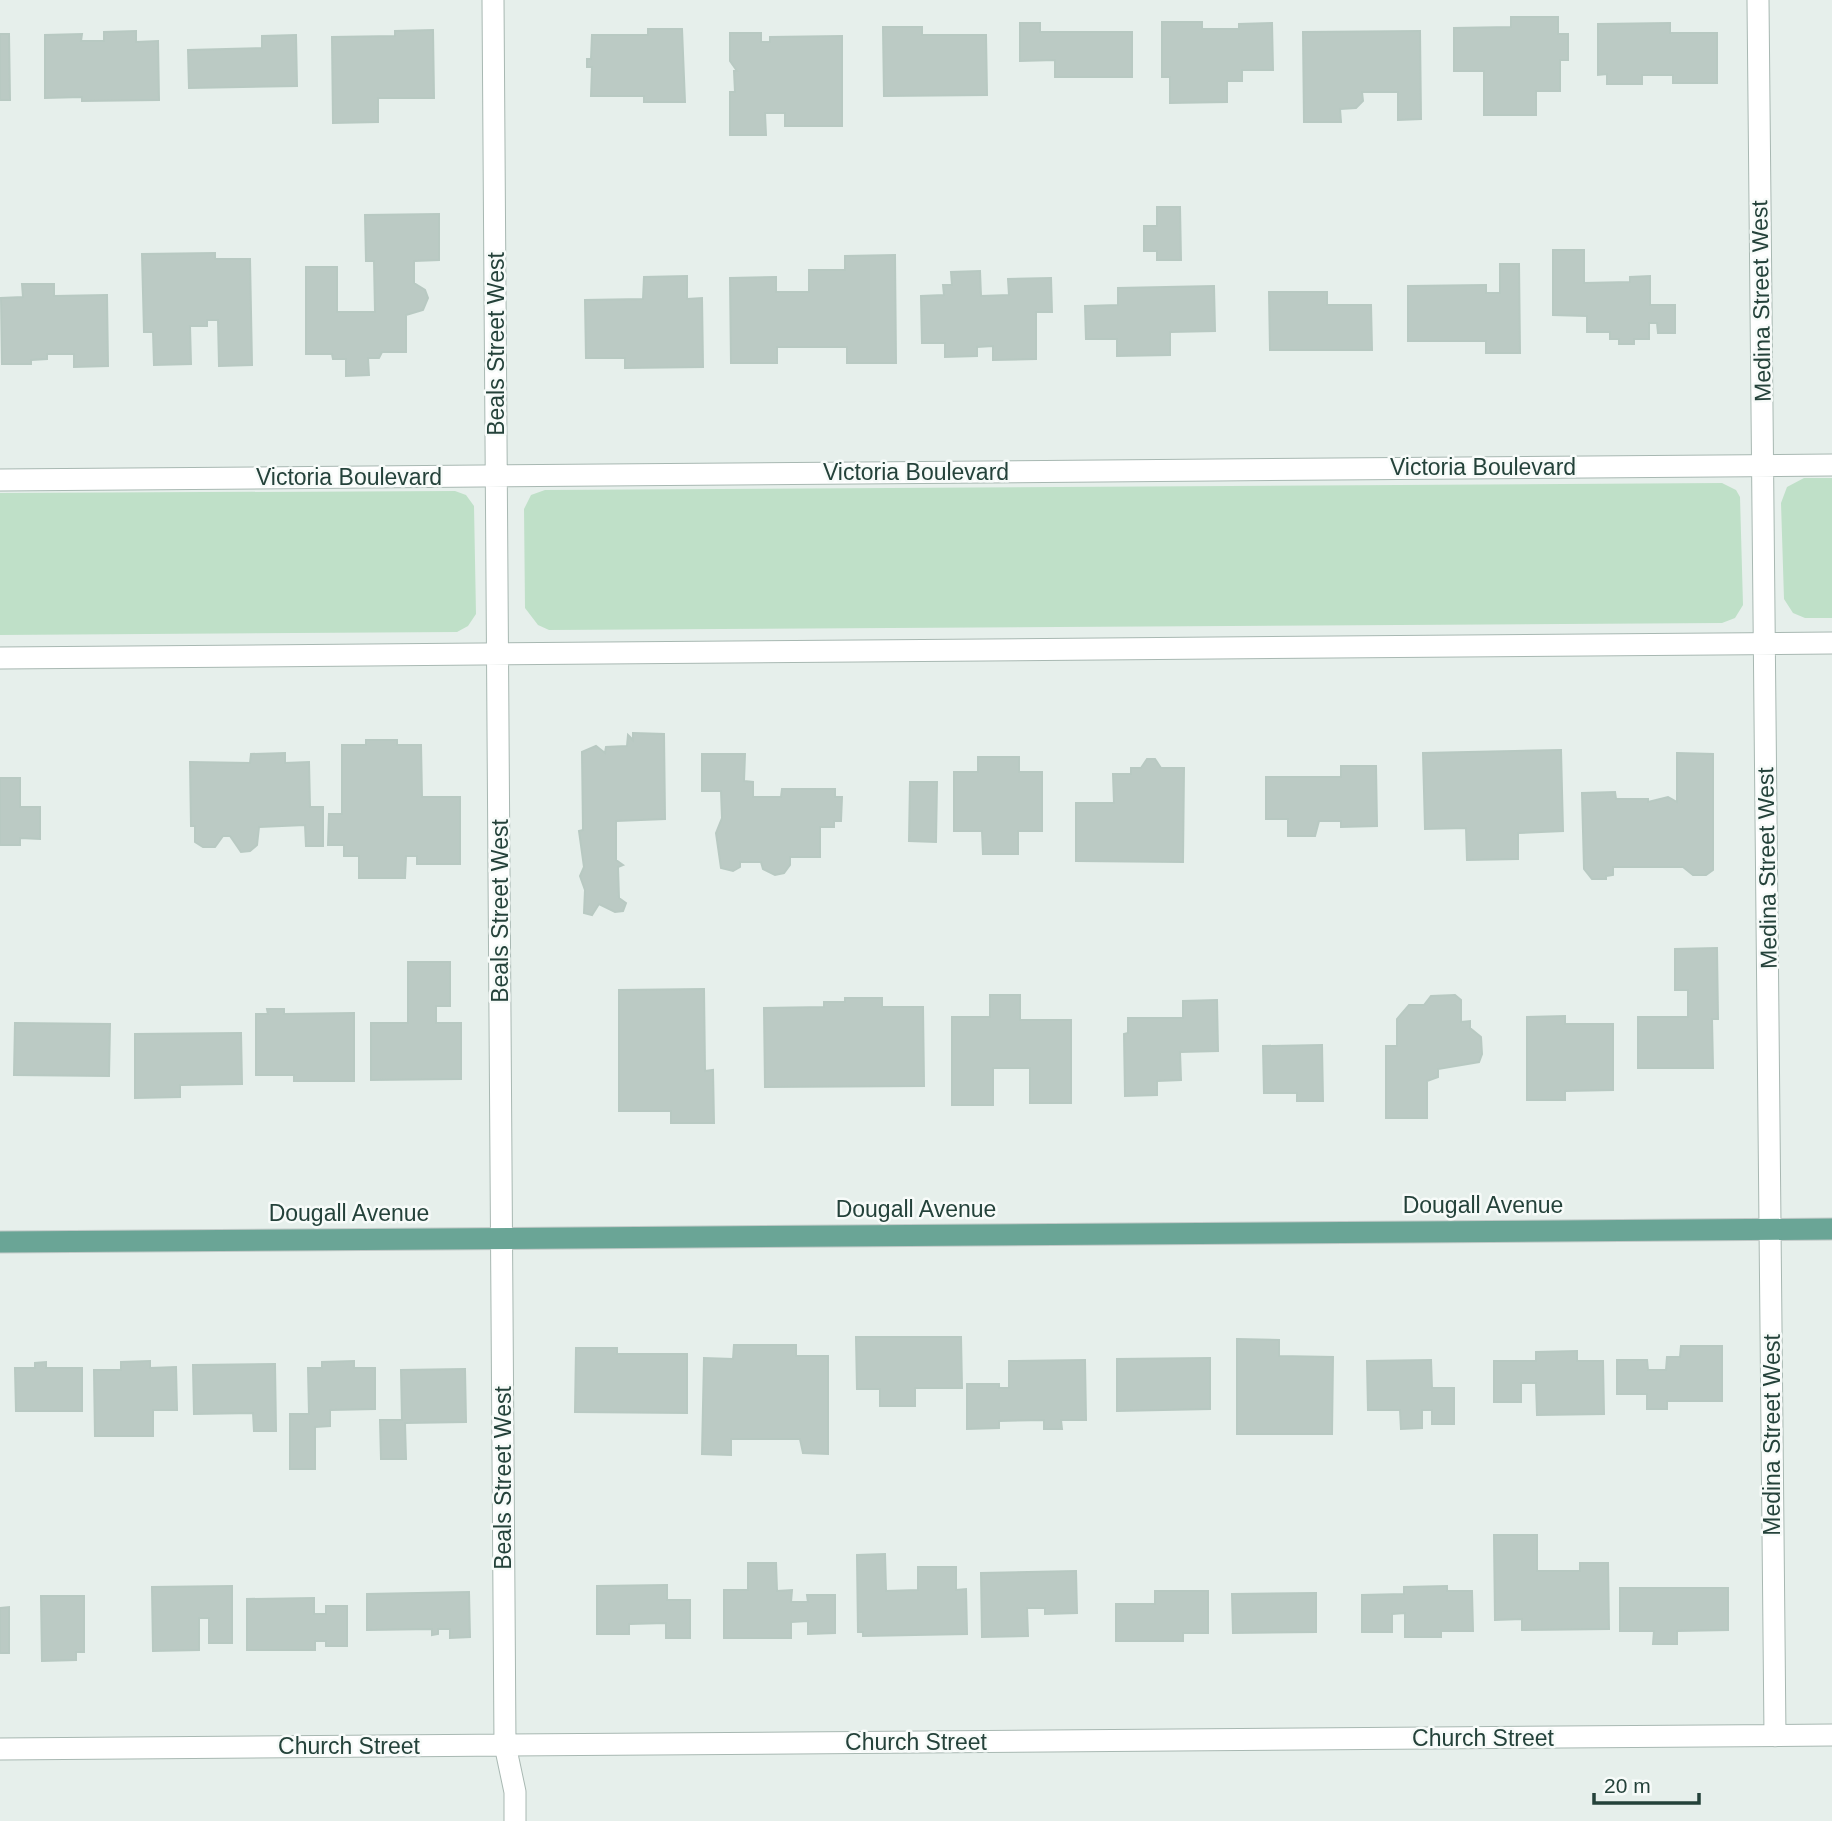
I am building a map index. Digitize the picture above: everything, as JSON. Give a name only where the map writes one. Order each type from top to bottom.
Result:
[{"type":"main road","name":"Dougall Avenue","points":[[0,1242],[1832,1229]]},
{"type":"street","name":"Beals Street West","points":[[493,0],[505,1745],[514,1792],[515,1821]]},
{"type":"street","name":"Medina Street West","points":[[1758,0],[1775,1735]]},
{"type":"street","name":"Victoria Boulevard","points":[[0,480],[1832,465]]},
{"type":"street","points":[[0,658],[1832,643]]},
{"type":"street","name":"Church Street","points":[[0,1749],[1832,1735]]},
{"type":"green space","points":[[1804,478],[1832,478],[1832,618],[1805,618],[1793,613],[1784,599],[1781,503],[1787,487]]},
{"type":"green space","points":[[1722,483],[1736,490],[1740,497],[1743,605],[1735,618],[1722,623],[549,630],[538,625],[525,608],[524,509],[531,495],[545,490]]},
{"type":"green space","points":[[455,491],[466,495],[474,506],[476,614],[468,626],[457,632],[0,635],[0,493]]},
{"type":"building","points":[[1511,17],[1558,17],[1558,34],[1568,34],[1568,60],[1560,60],[1560,91],[1536,91],[1536,115],[1484,115],[1484,71],[1454,71],[1454,28],[1511,27]]},
{"type":"building","points":[[1162,22],[1202,22],[1202,29],[1239,29],[1239,24],[1272,23],[1273,70],[1242,70],[1242,81],[1227,81],[1227,102],[1170,103],[1170,77],[1162,77]]},
{"type":"building","points":[[1020,23],[1040,23],[1040,32],[1132,32],[1132,77],[1055,77],[1055,60],[1020,61]]},
{"type":"building","points":[[1670,23],[1670,33],[1717,33],[1717,83],[1673,83],[1673,75],[1642,75],[1642,84],[1607,84],[1607,74],[1598,75],[1598,24]]},
{"type":"building","points":[[883,27],[922,27],[922,35],[986,35],[987,95],[884,96]]},
{"type":"building","points":[[648,29],[682,29],[685,102],[644,102],[644,96],[591,96],[592,67],[587,67],[587,59],[591,59],[592,35],[648,35]]},
{"type":"building","points":[[433,30],[434,98],[378,98],[378,122],[333,123],[332,37],[395,36],[395,31]]},
{"type":"building","points":[[136,31],[136,42],[158,41],[159,100],[82,101],[82,97],[45,98],[45,35],[82,34],[81,41],[104,41],[104,32]]},
{"type":"building","points":[[1420,31],[1421,119],[1398,120],[1398,92],[1362,92],[1363,101],[1356,108],[1340,109],[1341,122],[1304,122],[1303,32]]},
{"type":"building","points":[[730,33],[761,33],[761,42],[770,42],[770,37],[842,36],[842,126],[785,126],[785,113],[765,113],[766,135],[730,135],[730,92],[735,92],[734,71],[737,71],[730,61]]},
{"type":"building","points":[[0,34],[9,34],[10,100],[0,100]]},
{"type":"building","points":[[296,35],[297,86],[189,88],[188,50],[262,48],[262,36]]},
{"type":"building","points":[[1157,207],[1180,207],[1181,260],[1157,260],[1157,251],[1144,251],[1144,226],[1157,226]]},
{"type":"building","points":[[439,214],[439,260],[414,261],[414,283],[425,290],[428,298],[423,310],[406,315],[406,352],[382,352],[379,358],[368,358],[369,375],[346,376],[346,359],[333,359],[332,354],[306,354],[306,267],[337,267],[337,312],[375,312],[374,261],[366,261],[365,215]]},
{"type":"building","points":[[1553,250],[1584,250],[1584,283],[1630,282],[1630,277],[1650,276],[1650,305],[1675,305],[1675,333],[1658,333],[1657,323],[1649,323],[1649,339],[1634,339],[1634,344],[1619,344],[1619,339],[1610,339],[1610,332],[1587,332],[1587,316],[1553,315]]},
{"type":"building","points":[[215,253],[215,259],[250,259],[252,365],[219,366],[218,320],[207,320],[207,326],[190,326],[191,364],[154,365],[153,332],[144,332],[142,254]]},
{"type":"building","points":[[895,255],[896,363],[847,363],[847,347],[777,347],[777,363],[731,363],[730,278],[776,277],[776,292],[809,292],[809,270],[845,270],[845,256]]},
{"type":"building","points":[[1500,264],[1519,264],[1520,353],[1486,353],[1486,341],[1408,341],[1408,286],[1486,285],[1486,293],[1500,293]]},
{"type":"building","points":[[980,271],[981,296],[1009,295],[1008,279],[1051,278],[1052,312],[1036,312],[1036,359],[993,360],[993,346],[977,347],[977,356],[945,357],[945,343],[922,343],[921,296],[944,295],[943,285],[952,285],[951,272]]},
{"type":"building","points":[[687,276],[687,299],[702,298],[703,367],[625,368],[625,358],[586,358],[585,300],[643,299],[644,277]]},
{"type":"building","points":[[22,284],[54,284],[54,296],[107,295],[108,366],[74,367],[74,354],[47,354],[47,359],[31,360],[31,364],[2,364],[1,298],[23,297]]},
{"type":"building","points":[[1214,286],[1215,331],[1170,332],[1170,355],[1117,356],[1117,339],[1086,339],[1085,306],[1118,305],[1118,288]]},
{"type":"building","points":[[1269,292],[1327,292],[1327,305],[1371,305],[1372,350],[1270,350]]},
{"type":"building","points":[[633,733],[664,734],[665,819],[616,821],[616,860],[623,865],[618,867],[619,898],[626,903],[623,911],[615,912],[599,904],[592,915],[584,913],[585,890],[580,876],[584,867],[579,831],[583,830],[582,752],[596,746],[605,753],[606,747],[627,746],[628,735],[633,740]]},
{"type":"building","points":[[366,740],[397,740],[397,745],[421,745],[422,797],[460,797],[460,864],[417,864],[417,856],[406,856],[405,878],[359,878],[359,856],[344,856],[344,845],[328,845],[329,814],[342,814],[342,745],[366,745]]},
{"type":"building","points":[[1561,750],[1563,831],[1518,833],[1518,859],[1467,860],[1466,828],[1425,829],[1423,753]]},
{"type":"building","points":[[285,753],[285,763],[309,762],[310,807],[323,807],[323,846],[306,846],[305,825],[259,827],[257,845],[250,851],[241,852],[230,836],[223,836],[215,847],[203,847],[195,842],[195,826],[191,826],[190,762],[250,763],[251,754]]},
{"type":"building","points":[[1677,753],[1713,754],[1713,870],[1706,875],[1693,875],[1683,867],[1613,867],[1613,875],[1606,876],[1606,879],[1592,879],[1584,869],[1582,793],[1615,792],[1616,799],[1648,799],[1648,802],[1668,797],[1677,802]]},
{"type":"building","points":[[702,754],[745,754],[744,781],[753,782],[753,797],[781,797],[782,789],[835,789],[835,797],[842,797],[841,821],[834,821],[834,827],[820,827],[820,857],[790,857],[790,865],[784,873],[775,875],[763,869],[761,862],[740,862],[740,867],[733,871],[721,868],[716,833],[722,818],[721,791],[702,791]]},
{"type":"building","points":[[978,757],[1019,757],[1019,772],[1042,772],[1042,831],[1018,831],[1018,854],[983,854],[982,831],[954,831],[954,772],[978,772]]},
{"type":"building","points":[[1147,759],[1155,759],[1161,768],[1184,768],[1183,862],[1076,861],[1076,803],[1114,803],[1113,774],[1131,774],[1131,768],[1141,768]]},
{"type":"building","points":[[1341,766],[1376,766],[1377,826],[1341,827],[1341,821],[1319,821],[1315,836],[1288,836],[1288,819],[1266,819],[1266,777],[1341,777]]},
{"type":"building","points":[[0,778],[20,778],[20,807],[40,807],[40,839],[20,838],[20,845],[0,845]]},
{"type":"building","points":[[910,782],[937,782],[936,842],[909,841]]},
{"type":"building","points":[[1717,948],[1718,1019],[1712,1019],[1713,1068],[1638,1068],[1638,1017],[1688,1017],[1688,990],[1675,990],[1675,949]]},
{"type":"building","points":[[408,962],[450,962],[450,1006],[436,1006],[436,1023],[461,1023],[461,1079],[371,1080],[371,1023],[408,1023]]},
{"type":"building","points":[[704,989],[705,1071],[713,1070],[714,1123],[671,1123],[671,1111],[619,1111],[619,990]]},
{"type":"building","points":[[990,995],[1020,995],[1020,1020],[1071,1020],[1071,1103],[1030,1103],[1030,1068],[993,1068],[993,1105],[952,1105],[952,1017],[990,1017]]},
{"type":"building","points":[[1455,995],[1461,1000],[1461,1022],[1470,1021],[1470,1028],[1481,1037],[1482,1054],[1479,1062],[1438,1069],[1438,1077],[1427,1081],[1427,1118],[1386,1118],[1386,1046],[1397,1046],[1397,1019],[1409,1005],[1424,1005],[1431,996]]},
{"type":"building","points":[[845,998],[882,998],[882,1007],[923,1007],[924,1086],[765,1087],[764,1008],[824,1007],[824,1002],[845,1002]]},
{"type":"building","points":[[1217,1000],[1218,1051],[1180,1052],[1181,1080],[1157,1081],[1157,1095],[1125,1096],[1124,1034],[1128,1033],[1128,1018],[1183,1018],[1183,1001]]},
{"type":"building","points":[[267,1009],[284,1009],[284,1014],[354,1013],[354,1081],[294,1081],[294,1075],[256,1075],[256,1014],[268,1014]]},
{"type":"building","points":[[1565,1016],[1565,1024],[1613,1024],[1613,1090],[1565,1091],[1565,1100],[1527,1100],[1527,1017]]},
{"type":"building","points":[[15,1023],[110,1024],[109,1076],[14,1075]]},
{"type":"building","points":[[241,1033],[242,1084],[180,1085],[180,1097],[135,1098],[135,1034]]},
{"type":"building","points":[[1322,1045],[1323,1101],[1297,1101],[1297,1093],[1264,1093],[1263,1046]]},
{"type":"building","points":[[856,1337],[961,1337],[962,1388],[915,1388],[915,1406],[880,1406],[880,1389],[857,1389]]},
{"type":"building","points":[[1237,1339],[1279,1340],[1279,1356],[1333,1357],[1332,1434],[1237,1434]]},
{"type":"building","points":[[734,1345],[796,1345],[796,1356],[828,1356],[828,1454],[803,1453],[800,1439],[731,1439],[731,1455],[702,1454],[704,1358],[733,1359]]},
{"type":"building","points":[[1681,1346],[1722,1346],[1722,1401],[1667,1401],[1667,1409],[1647,1409],[1647,1394],[1617,1394],[1617,1360],[1647,1360],[1648,1370],[1666,1370],[1667,1357],[1680,1357]]},
{"type":"building","points":[[576,1348],[617,1348],[617,1354],[687,1354],[687,1413],[575,1412]]},
{"type":"building","points":[[1577,1351],[1577,1361],[1603,1361],[1604,1414],[1537,1415],[1536,1383],[1521,1383],[1521,1402],[1494,1402],[1494,1361],[1536,1361],[1536,1352]]},
{"type":"building","points":[[1210,1358],[1210,1409],[1117,1411],[1117,1359]]},
{"type":"building","points":[[1085,1360],[1086,1420],[1061,1420],[1062,1429],[1044,1429],[1044,1420],[999,1421],[999,1428],[967,1429],[967,1384],[999,1384],[999,1388],[1009,1388],[1009,1361]]},
{"type":"building","points":[[1431,1360],[1432,1388],[1454,1388],[1454,1424],[1432,1424],[1432,1410],[1422,1410],[1422,1428],[1401,1429],[1400,1410],[1368,1410],[1367,1361]]},
{"type":"building","points":[[150,1361],[150,1368],[176,1367],[177,1410],[153,1410],[153,1436],[95,1436],[94,1370],[121,1370],[121,1362]]},
{"type":"building","points":[[354,1361],[354,1368],[375,1368],[375,1409],[330,1410],[330,1426],[315,1427],[315,1469],[290,1469],[290,1414],[309,1414],[308,1368],[322,1368],[322,1362]]},
{"type":"building","points":[[46,1362],[46,1368],[82,1368],[82,1411],[16,1411],[15,1368],[35,1368],[35,1363]]},
{"type":"building","points":[[275,1364],[276,1431],[254,1431],[253,1413],[194,1414],[193,1365]]},
{"type":"building","points":[[465,1369],[466,1422],[405,1423],[406,1459],[381,1459],[380,1420],[402,1420],[401,1370]]},
{"type":"building","points":[[1494,1535],[1537,1535],[1537,1571],[1580,1571],[1580,1563],[1608,1563],[1609,1629],[1522,1630],[1522,1619],[1495,1620]]},
{"type":"building","points":[[885,1554],[886,1591],[918,1590],[918,1567],[956,1567],[956,1590],[966,1589],[967,1634],[863,1636],[863,1632],[858,1632],[857,1555]]},
{"type":"building","points":[[748,1563],[776,1563],[777,1591],[792,1590],[791,1602],[808,1602],[807,1595],[835,1595],[835,1633],[808,1634],[808,1621],[791,1622],[791,1638],[724,1638],[724,1590],[748,1590]]},
{"type":"building","points":[[1076,1571],[1077,1613],[1045,1614],[1045,1608],[1027,1608],[1028,1636],[982,1637],[981,1573]]},
{"type":"building","points":[[667,1585],[667,1600],[690,1600],[690,1638],[666,1638],[666,1623],[629,1624],[629,1634],[597,1634],[597,1586]]},
{"type":"building","points":[[232,1586],[232,1643],[209,1643],[209,1618],[199,1618],[199,1650],[153,1651],[152,1587]]},
{"type":"building","points":[[1447,1586],[1447,1591],[1472,1591],[1473,1631],[1441,1631],[1441,1637],[1405,1637],[1405,1613],[1392,1614],[1392,1632],[1362,1632],[1362,1595],[1404,1594],[1404,1587]]},
{"type":"building","points":[[1620,1588],[1728,1588],[1728,1630],[1677,1631],[1677,1644],[1653,1644],[1654,1631],[1620,1631]]},
{"type":"building","points":[[1155,1591],[1208,1591],[1208,1633],[1183,1633],[1183,1641],[1116,1641],[1116,1604],[1155,1604]]},
{"type":"building","points":[[469,1592],[470,1637],[450,1638],[450,1629],[438,1629],[438,1634],[432,1635],[432,1629],[367,1630],[367,1594]]},
{"type":"building","points":[[1316,1593],[1316,1632],[1233,1633],[1232,1594]]},
{"type":"building","points":[[41,1596],[84,1596],[84,1652],[76,1652],[76,1660],[42,1661]]},
{"type":"building","points":[[314,1598],[314,1614],[326,1614],[326,1606],[347,1606],[347,1646],[326,1646],[326,1641],[315,1641],[315,1650],[247,1650],[247,1599]]},
{"type":"building","points":[[9,1607],[9,1653],[0,1653],[0,1608]]}]
